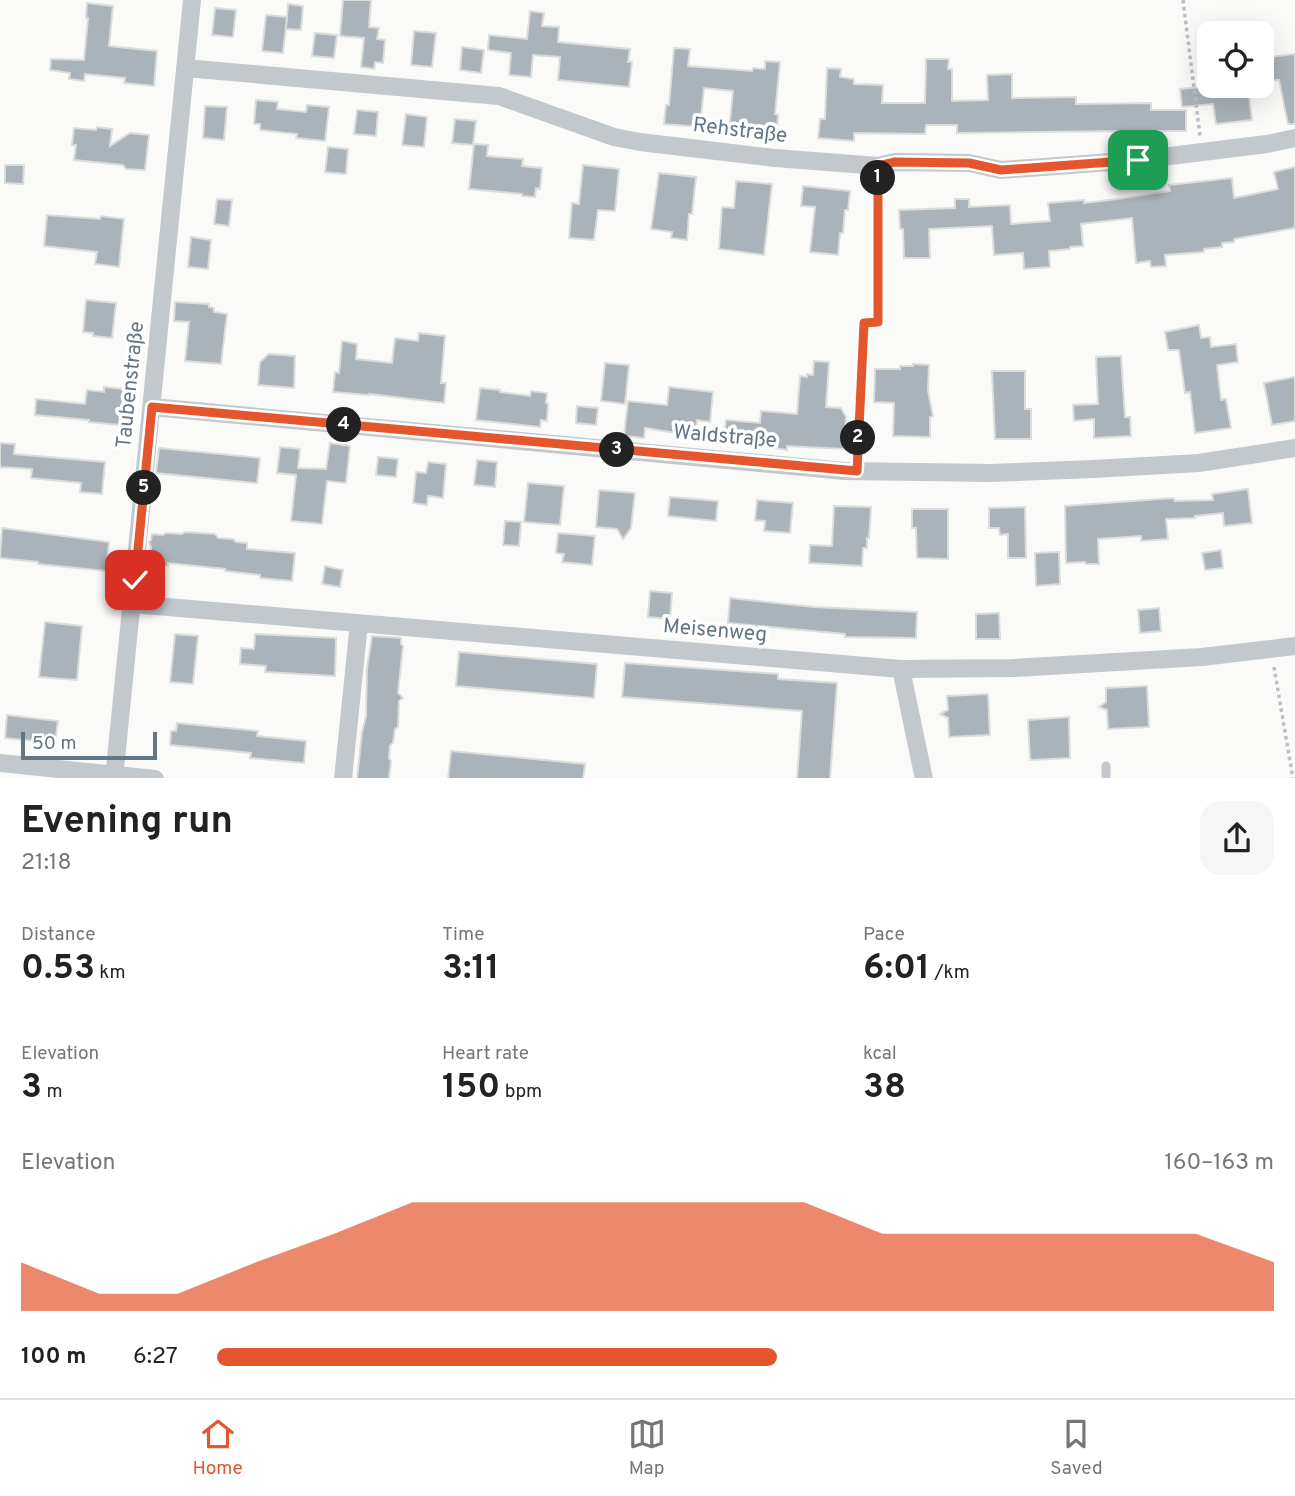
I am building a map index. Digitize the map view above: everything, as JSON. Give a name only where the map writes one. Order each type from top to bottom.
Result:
[{"type":"street","name":"Taubenstraße","points":[[114,776],[192,0]]},
{"type":"street","name":"Rehstraße","points":[[185,68],[499,96],[614,137],[640,142],[775,158],[878,166],[895,162],[969,163],[1001,170],[1138,160],[1295,138]]},
{"type":"street","name":"Waldstraße","points":[[152,407],[857,471],[991,472],[1094,469],[1199,463],[1295,448]]},
{"type":"street","name":"Meisenweg","points":[[132,604],[901,669],[1027,667],[1202,657],[1295,646]]},
{"type":"street","points":[[344,778],[359,623]]},
{"type":"street","points":[[901,669],[924,778]]},
{"type":"street","points":[[0,764],[141,778]]},
{"type":"lane","points":[[1106,766],[1106,778]]},
{"type":"path","points":[[1183,0],[1202,152]]},
{"type":"path","points":[[857,471],[864,323],[878,322],[878,166]]},
{"type":"path","points":[[1271,649],[1293,778]]},
{"type":"building","points":[[343,0],[371,0],[369,27],[379,28],[377,39],[385,40],[383,63],[375,62],[374,69],[361,67],[364,38],[340,36]]},
{"type":"building","points":[[87,3],[113,6],[109,46],[157,51],[154,86],[124,83],[125,78],[85,74],[84,81],[69,79],[70,73],[50,70],[51,59],[84,60]]},
{"type":"building","points":[[288,4],[303,6],[301,30],[286,29]]},
{"type":"building","points":[[215,8],[236,10],[233,37],[212,35]]},
{"type":"building","points":[[530,11],[544,13],[542,26],[559,27],[558,42],[630,49],[628,62],[632,62],[629,87],[558,80],[560,57],[533,55],[531,77],[509,75],[511,53],[488,50],[489,35],[527,39]]},
{"type":"building","points":[[266,15],[287,17],[283,53],[262,51]]},
{"type":"building","points":[[414,31],[436,33],[432,67],[411,65]]},
{"type":"building","points":[[315,33],[337,35],[334,58],[312,56]]},
{"type":"building","points":[[462,47],[484,50],[481,73],[460,70]]},
{"type":"building","points":[[674,48],[690,49],[688,66],[752,71],[753,68],[765,69],[765,61],[780,62],[775,114],[778,115],[777,134],[729,130],[733,91],[704,88],[700,127],[664,124],[666,105],[669,105]]},
{"type":"building","points":[[1295,54],[1295,124],[1288,124],[1279,80],[1274,80],[1274,57]]},
{"type":"building","points":[[926,59],[949,59],[948,69],[952,69],[952,101],[988,100],[987,75],[1012,74],[1012,98],[1076,97],[1076,104],[1151,103],[1151,110],[1186,110],[1186,131],[1145,131],[1145,137],[1120,137],[1120,131],[957,133],[957,125],[926,125],[925,134],[854,133],[854,141],[818,138],[820,119],[825,119],[827,68],[841,69],[840,77],[854,79],[854,84],[883,85],[882,103],[925,103]]},
{"type":"building","points":[[1197,87],[1197,98],[1249,98],[1252,120],[1216,124],[1213,104],[1182,107],[1180,89]]},
{"type":"building","points":[[256,100],[278,102],[277,109],[306,112],[307,105],[329,107],[325,141],[296,138],[297,134],[260,130],[260,124],[254,124]]},
{"type":"building","points":[[205,106],[227,107],[224,140],[203,138]]},
{"type":"building","points":[[357,110],[378,112],[376,136],[354,134]]},
{"type":"building","points":[[406,114],[427,117],[424,147],[402,145]]},
{"type":"building","points":[[455,119],[476,121],[473,145],[452,143]]},
{"type":"building","points":[[97,127],[112,129],[110,146],[130,133],[149,135],[145,170],[74,160],[74,128],[96,130]]},
{"type":"building","points":[[474,144],[488,145],[487,156],[523,159],[522,166],[542,168],[540,189],[536,188],[535,197],[469,189]]},
{"type":"building","points":[[328,147],[348,149],[346,174],[325,172]]},
{"type":"building","points":[[5,165],[24,165],[23,184],[5,183]]},
{"type":"building","points":[[583,165],[619,169],[615,211],[598,210],[594,240],[569,238],[572,203],[579,204]]},
{"type":"building","points":[[1295,167],[1295,228],[1234,239],[1234,242],[1222,243],[1222,247],[1204,249],[1204,252],[1165,255],[1166,266],[1151,267],[1150,261],[1136,263],[1132,218],[1081,224],[1083,246],[1049,251],[1050,267],[1024,269],[1023,253],[994,255],[992,226],[929,229],[930,258],[904,258],[899,210],[955,208],[955,199],[969,199],[969,207],[1010,205],[1011,224],[1050,221],[1048,203],[1084,200],[1084,203],[1125,198],[1170,191],[1169,185],[1232,178],[1234,198],[1278,189],[1274,172]]},
{"type":"building","points":[[659,173],[696,177],[687,240],[671,238],[672,232],[651,229]]},
{"type":"building","points":[[736,181],[772,184],[764,255],[719,249],[722,207],[734,208]]},
{"type":"building","points":[[803,186],[850,191],[838,255],[810,252],[815,207],[801,206]]},
{"type":"building","points":[[217,199],[232,200],[229,226],[214,224]]},
{"type":"building","points":[[47,215],[124,219],[119,267],[95,264],[97,252],[44,246]]},
{"type":"building","points":[[191,237],[211,240],[208,269],[188,267]]},
{"type":"building","points":[[86,300],[116,303],[112,338],[83,332]]},
{"type":"building","points":[[175,302],[209,304],[209,307],[214,308],[214,312],[227,314],[221,364],[185,361],[189,322],[174,321]]},
{"type":"building","points":[[1199,325],[1201,338],[1210,337],[1211,347],[1236,344],[1238,362],[1217,365],[1221,400],[1226,399],[1231,428],[1195,433],[1190,392],[1185,393],[1179,350],[1168,350],[1165,332]]},
{"type":"building","points":[[419,333],[445,336],[441,383],[446,383],[444,403],[333,392],[335,372],[339,373],[342,341],[357,344],[356,359],[392,363],[395,338],[418,341]]},
{"type":"building","points":[[269,354],[295,356],[294,388],[258,385],[260,362]]},
{"type":"building","points":[[1121,356],[1125,417],[1130,417],[1131,436],[1094,438],[1094,419],[1074,421],[1073,405],[1098,404],[1096,357]]},
{"type":"building","points":[[814,361],[829,362],[826,407],[841,408],[846,417],[844,449],[787,446],[787,450],[773,448],[773,444],[724,438],[726,420],[760,423],[761,411],[797,414],[800,376],[813,375]]},
{"type":"building","points":[[605,363],[629,365],[625,404],[601,401]]},
{"type":"building","points":[[929,365],[928,391],[933,416],[930,417],[930,437],[893,436],[894,403],[874,402],[875,369],[900,369],[900,366]]},
{"type":"building","points":[[992,371],[1025,371],[1025,409],[1031,409],[1031,439],[995,439]]},
{"type":"building","points":[[1295,377],[1295,421],[1272,425],[1264,383]]},
{"type":"building","points":[[104,387],[124,389],[120,425],[35,415],[36,399],[85,404],[87,390],[104,392]]},
{"type":"building","points":[[669,387],[713,392],[710,422],[697,420],[695,436],[645,428],[644,438],[624,436],[628,401],[667,405]]},
{"type":"building","points":[[480,388],[530,396],[531,391],[547,393],[547,421],[541,420],[540,427],[476,420]]},
{"type":"building","points":[[577,406],[598,408],[596,425],[576,423]]},
{"type":"building","points":[[0,443],[15,444],[14,454],[105,462],[102,494],[80,492],[81,483],[31,478],[32,469],[0,467]]},
{"type":"building","points":[[330,443],[350,446],[346,483],[327,481],[322,524],[291,521],[296,475],[277,473],[280,447],[300,449],[298,468],[326,469]]},
{"type":"building","points":[[159,448],[260,458],[257,483],[156,473]]},
{"type":"building","points":[[378,457],[398,459],[396,477],[376,475]]},
{"type":"building","points":[[477,460],[497,462],[495,487],[474,485]]},
{"type":"building","points":[[428,462],[446,464],[443,498],[428,496],[427,505],[413,503],[416,472],[426,473]]},
{"type":"building","points":[[528,483],[564,486],[560,525],[524,522]]},
{"type":"building","points":[[1248,489],[1252,523],[1224,526],[1223,513],[1166,519],[1168,539],[1141,541],[1141,536],[1098,539],[1099,564],[1066,563],[1065,506],[1174,498],[1175,501],[1213,500],[1212,494]]},
{"type":"building","points":[[599,490],[635,493],[631,528],[623,539],[617,529],[596,527]]},
{"type":"building","points":[[670,497],[718,501],[716,521],[668,516]]},
{"type":"building","points":[[757,500],[793,503],[790,533],[764,531],[765,521],[755,520]]},
{"type":"building","points":[[834,506],[871,507],[869,538],[867,548],[863,548],[862,566],[809,563],[810,545],[832,546]]},
{"type":"building","points":[[1025,507],[1026,558],[1008,558],[1008,534],[1000,535],[999,528],[989,528],[989,508]]},
{"type":"building","points":[[912,509],[948,509],[948,559],[917,558]]},
{"type":"building","points":[[505,521],[521,522],[519,546],[503,545]]},
{"type":"building","points":[[2,528],[109,542],[106,571],[0,558]]},
{"type":"building","points":[[558,533],[595,536],[592,565],[562,562],[564,554],[556,553]]},
{"type":"building","points":[[152,534],[215,534],[218,538],[247,543],[247,549],[295,553],[292,581],[260,578],[260,575],[225,569],[168,563],[168,566],[149,564],[149,542]]},
{"type":"building","points":[[1221,550],[1223,568],[1205,570],[1202,553]]},
{"type":"building","points":[[1059,552],[1060,584],[1036,586],[1035,553]]},
{"type":"building","points":[[325,566],[343,570],[340,587],[322,584]]},
{"type":"building","points":[[650,591],[672,593],[670,619],[648,617]]},
{"type":"building","points":[[730,598],[814,607],[917,612],[916,638],[845,637],[845,634],[728,623]]},
{"type":"building","points":[[1159,608],[1161,631],[1140,633],[1138,610]]},
{"type":"building","points":[[999,613],[1000,639],[976,639],[976,614]]},
{"type":"building","points":[[45,622],[82,626],[77,680],[39,677]]},
{"type":"building","points":[[175,634],[198,636],[193,684],[170,682]]},
{"type":"building","points":[[255,634],[336,638],[335,676],[265,672],[266,666],[240,664],[241,648],[254,649]]},
{"type":"building","points":[[372,636],[401,638],[403,646],[398,693],[403,698],[399,701],[398,727],[390,745],[389,778],[357,778],[366,716],[367,668]]},
{"type":"building","points":[[459,652],[597,664],[594,698],[456,686]]},
{"type":"building","points":[[625,663],[778,674],[778,679],[837,683],[830,778],[797,778],[802,711],[622,697]]},
{"type":"building","points":[[1147,686],[1149,727],[1108,729],[1107,710],[1099,707],[1106,702],[1106,688]]},
{"type":"building","points":[[988,694],[990,735],[949,737],[948,718],[940,714],[948,710],[947,696]]},
{"type":"building","points":[[7,715],[58,721],[55,743],[5,738]]},
{"type":"building","points":[[1069,717],[1070,758],[1030,760],[1028,720]]},
{"type":"building","points":[[177,723],[258,731],[257,736],[306,741],[304,763],[250,758],[251,753],[170,745],[171,731],[176,731]]},
{"type":"building","points":[[451,751],[585,764],[583,778],[448,778]]},
{"type":"route","points":[[135,580],[152,407],[857,471],[864,323],[878,322],[878,166],[895,162],[969,163],[1001,170],[1138,160]]}]
